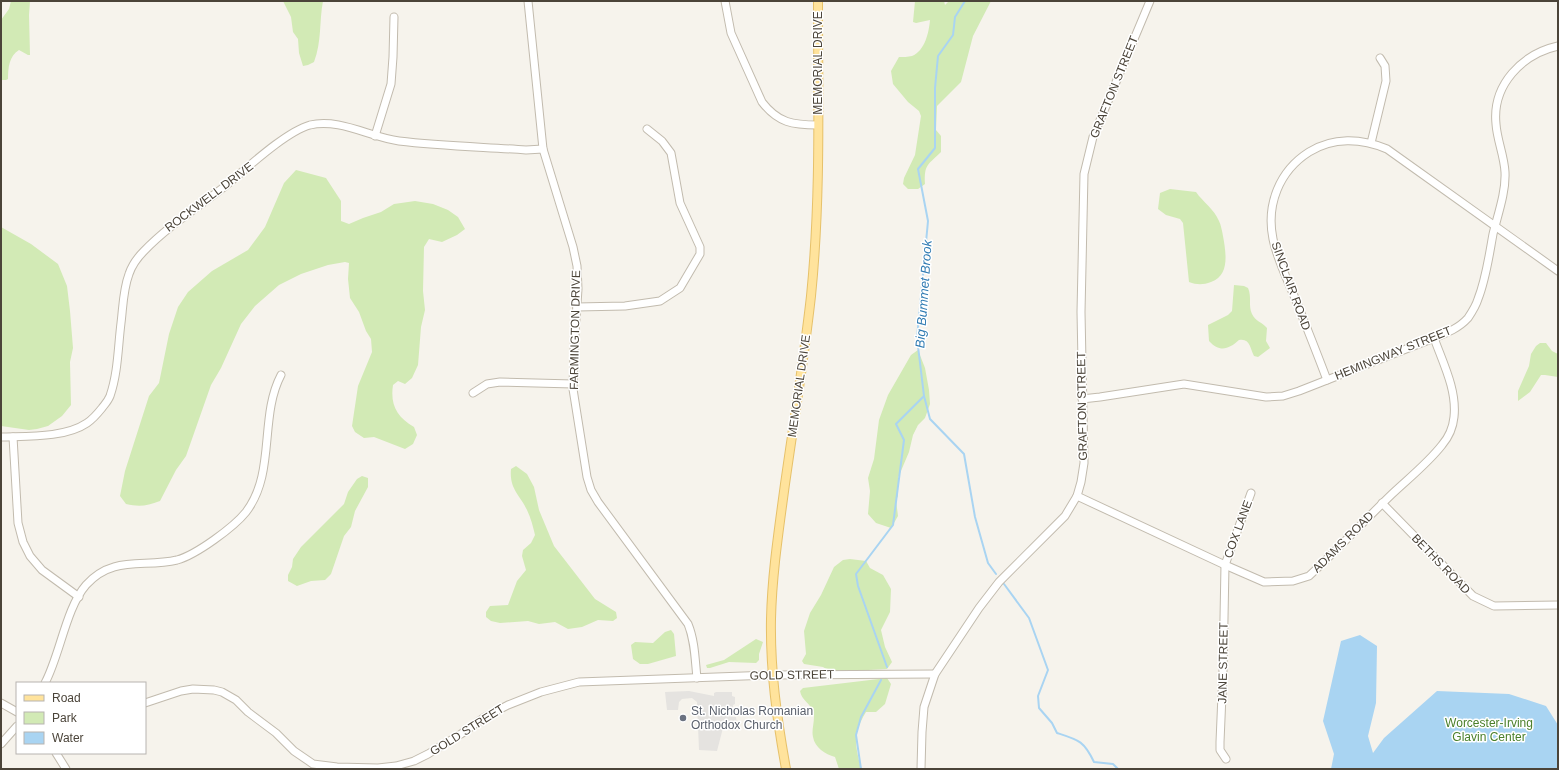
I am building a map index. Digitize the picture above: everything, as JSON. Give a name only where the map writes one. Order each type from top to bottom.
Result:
[{"type":"main road","name":"MEMORIAL DRIVE","points":[[786,769],[776,712],[772,675],[771,619],[773,580],[779,527],[811,293],[815,237],[818,125],[818,1]]},
{"type":"street","name":"FARMINGTON DRIVE","points":[[528,1],[543,149],[575,257],[578,277],[573,384],[586,468],[591,490],[609,518],[688,624],[692,634],[697,678]]},
{"type":"street","points":[[725,1],[731,33],[762,102],[769,112],[779,119],[794,124],[818,125]]},
{"type":"street","name":"GRAFTON STREET","points":[[921,769],[924,707],[935,674],[988,595],[1065,516],[1077,496],[1084,463],[1081,302],[1082,195],[1085,166],[1093,137],[1150,1]]},
{"type":"street","points":[[375,136],[391,80],[394,17]]},
{"type":"street","name":"HEMINGWAY STREET","points":[[1082,399],[1184,384],[1257,396],[1275,397],[1292,394],[1449,332],[1462,323],[1476,305],[1481,290],[1505,179],[1504,165],[1496,124],[1496,110],[1500,95],[1507,79],[1525,60],[1542,51],[1558,46]]},
{"type":"street","points":[[1371,143],[1386,81],[1385,66],[1380,58]]},
{"type":"street","name":"ROCKWELL DRIVE","points":[[1,437],[54,434],[78,428],[90,421],[107,402],[116,375],[125,289],[129,275],[140,255],[163,233],[284,139],[301,129],[310,125],[333,125],[343,126],[375,136],[407,142],[526,150],[543,149]]},
{"type":"street","points":[[577,307],[625,306],[661,301],[680,288],[700,254],[700,248],[680,203],[671,153],[662,141],[647,129]]},
{"type":"street","name":"SINCLAIR ROAD","points":[[1327,380],[1277,251],[1272,227],[1272,205],[1277,188],[1283,177],[1304,155],[1319,147],[1336,142],[1353,140],[1371,143],[1394,154],[1558,271]]},
{"type":"street","name":"ADAMS ROAD","points":[[1077,496],[1224,565],[1264,582],[1293,582],[1309,576],[1382,503],[1429,460],[1449,435],[1454,419],[1455,404],[1453,389],[1434,338]]},
{"type":"street","points":[[45,682],[79,597],[88,583],[107,569],[126,563],[172,560],[186,557],[203,547],[240,518],[252,503],[259,486],[274,393],[281,375]]},
{"type":"street","points":[[473,393],[487,384],[500,382],[573,384]]},
{"type":"street","points":[[13,437],[18,520],[23,542],[29,554],[42,570],[79,597]]},
{"type":"street","name":"COX LANE","points":[[1224,565],[1251,493]]},
{"type":"street","name":"BETHS ROAD","points":[[1382,503],[1473,596],[1494,606],[1558,605]]},
{"type":"street","name":"JANE STREET","points":[[1224,565],[1223,671],[1220,750],[1226,759]]},
{"type":"street","name":"GOLD STREET","points":[[146,702],[181,690],[214,690],[222,692],[236,700],[248,712],[276,733],[294,751],[313,764],[337,767],[393,768],[414,761],[428,754],[508,704],[541,692],[567,685],[592,681],[772,675],[935,674]]},
{"type":"street","points":[[1,703],[16,711]]},
{"type":"street","points":[[1,744],[16,727]]},
{"type":"street","points":[[57,754],[66,769]]},
{"type":"green space","points":[[11,1],[30,1],[30,55],[19,50],[11,59],[8,79],[2,80],[1,20],[9,9]]},
{"type":"green space","points":[[283,1],[323,1],[317,54],[314,62],[308,65],[303,66],[299,53],[298,39],[293,32],[291,17]]},
{"type":"green space","points":[[915,1],[944,1],[945,5],[949,1],[991,1],[973,36],[961,82],[937,106],[936,130],[941,136],[941,152],[926,169],[925,184],[918,189],[908,189],[903,184],[904,178],[915,155],[921,116],[919,111],[908,102],[893,84],[891,71],[899,57],[912,56],[916,54],[926,41],[930,20],[916,23],[913,22]]},
{"type":"green space","points":[[296,170],[326,178],[341,201],[341,221],[349,224],[381,212],[394,204],[415,201],[433,204],[448,210],[458,217],[465,229],[457,235],[442,242],[429,239],[424,247],[423,291],[425,310],[421,327],[418,365],[412,378],[405,384],[398,381],[393,385],[392,392],[394,404],[399,415],[414,427],[417,435],[413,444],[405,449],[374,437],[364,438],[355,432],[352,426],[358,386],[372,352],[371,339],[366,331],[359,312],[350,298],[348,279],[349,263],[345,262],[328,265],[301,274],[279,285],[255,306],[241,324],[221,368],[211,385],[186,456],[176,470],[160,501],[143,506],[126,504],[120,496],[125,471],[149,396],[159,383],[169,334],[178,307],[188,292],[212,271],[248,250],[265,227],[284,183]]},
{"type":"green space","points":[[1170,189],[1196,192],[1214,213],[1220,223],[1226,256],[1225,263],[1221,274],[1217,279],[1211,282],[1205,284],[1195,284],[1189,282],[1183,223],[1180,219],[1166,215],[1158,209],[1160,193]]},
{"type":"green space","points":[[1,227],[31,244],[58,264],[67,286],[73,348],[70,362],[71,405],[62,416],[48,426],[37,429],[29,430],[1,426]]},
{"type":"green space","points":[[1234,285],[1248,288],[1252,314],[1267,328],[1266,341],[1270,348],[1258,357],[1254,356],[1248,342],[1243,340],[1239,340],[1232,346],[1224,348],[1217,347],[1209,341],[1208,325],[1228,315],[1232,311]]},
{"type":"green space","points":[[1540,343],[1546,343],[1552,351],[1558,354],[1558,377],[1541,375],[1530,392],[1518,401],[1518,391],[1529,366],[1531,354]]},
{"type":"green space","points":[[918,350],[925,368],[930,404],[925,418],[918,425],[913,435],[909,452],[898,478],[898,496],[896,500],[898,516],[891,528],[876,523],[868,514],[870,491],[868,478],[874,459],[879,420],[888,395],[911,355]]},
{"type":"green space","points":[[516,466],[527,474],[534,487],[539,510],[554,546],[595,599],[616,612],[617,618],[613,621],[598,620],[582,627],[568,629],[555,622],[539,624],[528,621],[500,623],[491,621],[486,617],[486,612],[490,606],[508,605],[517,581],[526,570],[522,556],[523,550],[531,543],[535,535],[528,513],[513,487],[511,469]]},
{"type":"green space","points":[[362,476],[368,478],[368,487],[355,511],[351,527],[344,536],[331,574],[325,580],[311,581],[297,586],[288,581],[288,575],[292,567],[293,559],[301,547],[344,504],[348,492],[357,479]]},
{"type":"green space","points":[[850,559],[866,561],[870,568],[883,575],[891,589],[890,612],[881,630],[885,647],[892,662],[887,669],[831,672],[823,667],[804,664],[802,661],[806,654],[804,631],[810,613],[821,595],[834,567],[843,560]]},
{"type":"green space","points":[[671,630],[674,634],[676,656],[648,664],[640,664],[633,659],[631,645],[635,642],[653,643],[665,632]]},
{"type":"green space","points":[[756,639],[763,642],[759,654],[759,660],[756,663],[729,662],[707,668],[706,665],[724,660]]},
{"type":"green space","points":[[887,678],[891,684],[885,704],[876,712],[866,712],[858,727],[856,746],[861,769],[839,769],[835,757],[821,750],[814,741],[813,711],[802,697],[800,691],[803,688]]},
{"type":"shaded area","points":[[689,691],[714,696],[714,693],[716,692],[732,692],[732,696],[735,697],[733,717],[736,717],[737,724],[724,724],[717,751],[699,750],[697,702],[692,698],[682,699],[679,702],[678,710],[667,710],[665,692]]},
{"type":"water","points":[[1360,635],[1377,646],[1376,703],[1368,736],[1373,753],[1384,738],[1437,691],[1509,694],[1546,706],[1558,725],[1558,769],[1331,769],[1334,754],[1323,721],[1341,641]]},
{"type":"waterway","name":"Big Bummet Brook","points":[[887,667],[858,586],[856,574],[893,525],[904,440],[896,424],[924,396],[917,338],[928,221],[918,169],[935,148],[935,88],[938,56],[953,35],[955,17],[965,1]]},
{"type":"waterway","points":[[924,396],[930,419],[964,454],[975,517],[988,563],[996,574]]},
{"type":"waterway","points":[[1004,584],[1029,618],[1048,670],[1038,696],[1039,708],[1052,723],[1057,733],[1076,740],[1084,745],[1094,762],[1113,764],[1118,769]]},
{"type":"waterway","name":"Big Bummet Brook","points":[[861,769],[856,735],[861,717],[881,680]]},
{"type":"place","name":"St. Nicholas Romanian Orthodox Church","points":[[683,718]]},
{"type":"park label","name":"Worcester-Irving Glavin Center","points":[[1489,730]]}]
